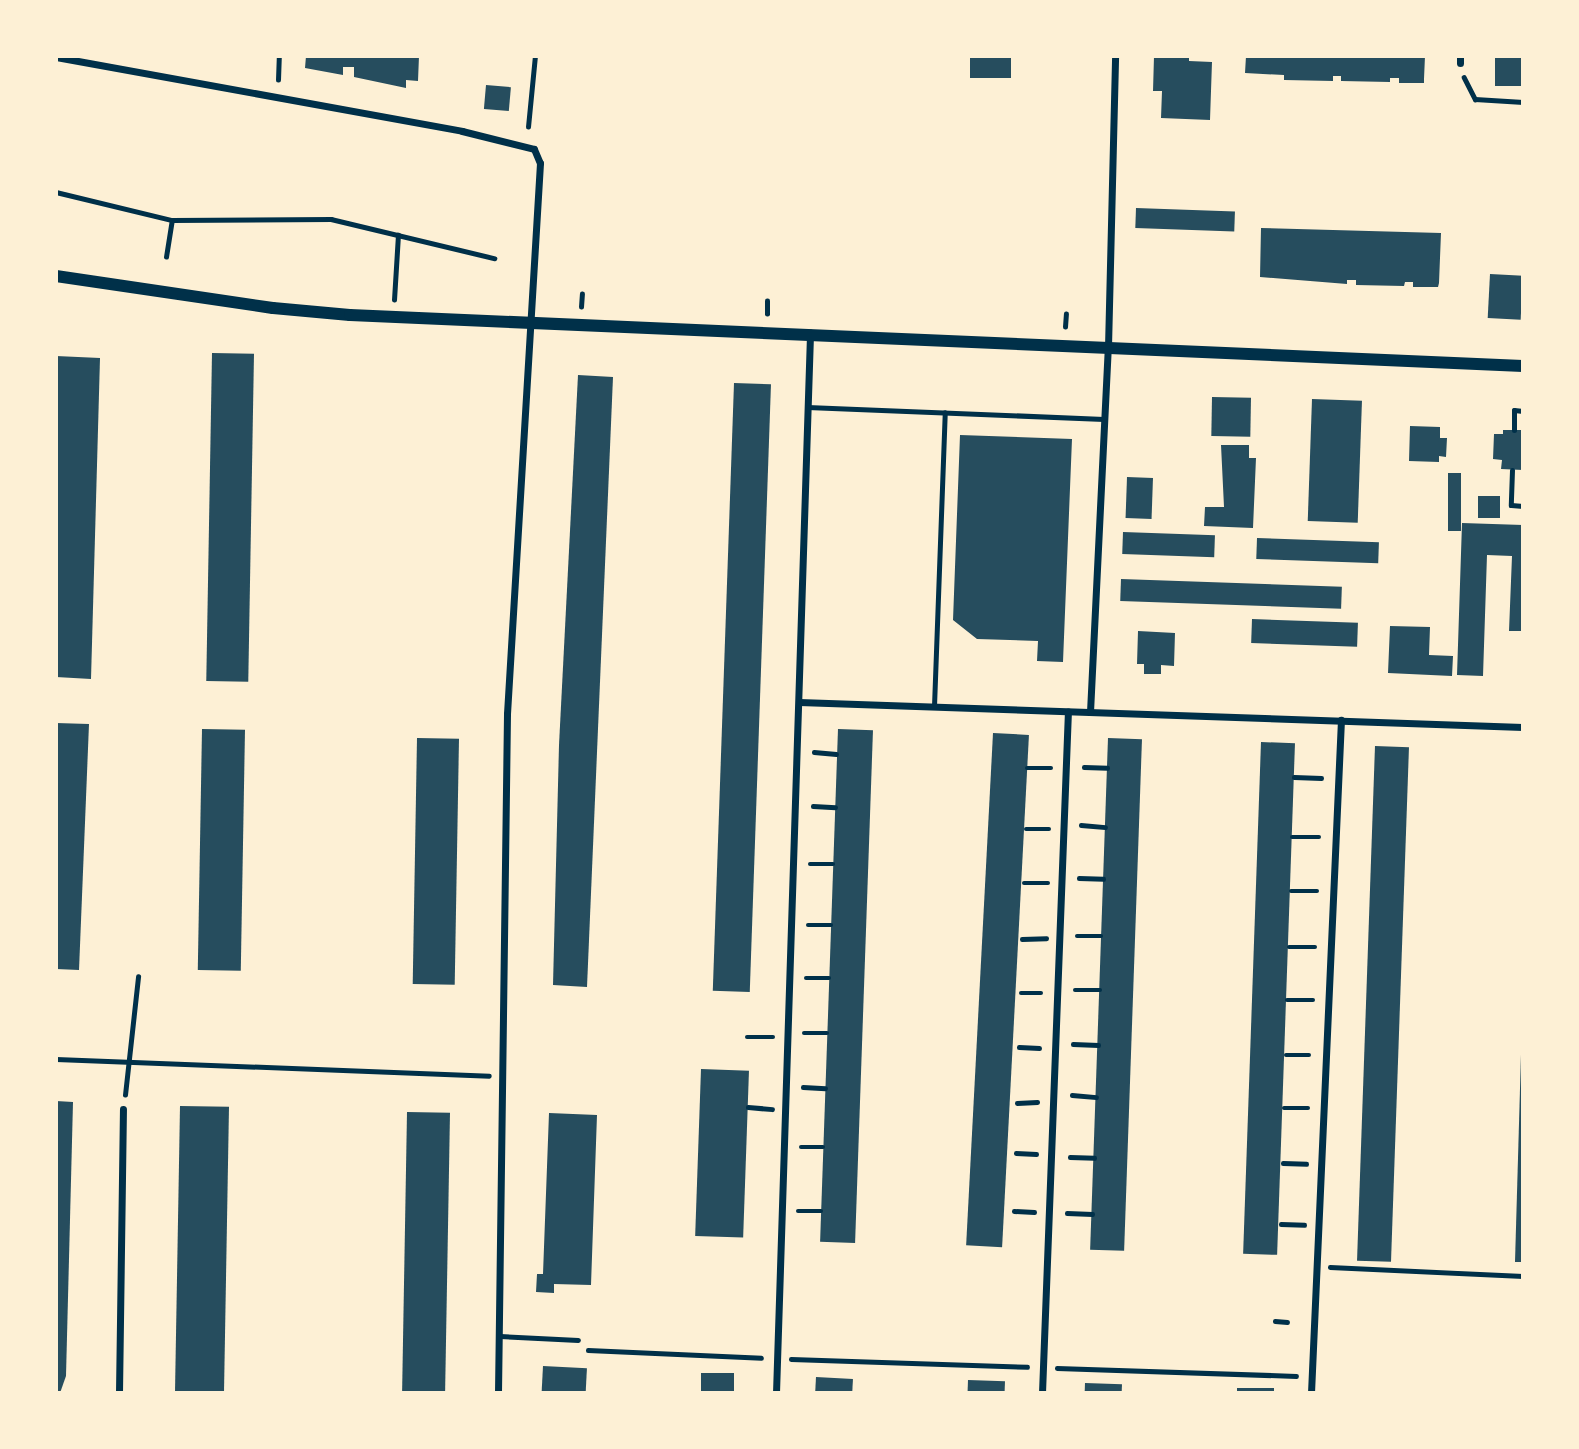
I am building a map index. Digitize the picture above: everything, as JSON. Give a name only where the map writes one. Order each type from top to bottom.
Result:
[{"type":"street","points":[[1090,712],[1108,347],[1115,56]]},
{"type":"street","points":[[56,57],[462,131],[534,149],[540,163],[507,714],[500,1076],[498,1393]]},
{"type":"street","points":[[56,276],[273,309],[530,323],[810,333],[1523,366]]},
{"type":"street","points":[[776,1393],[810,333]]},
{"type":"street","points":[[799,702],[1523,726]]},
{"type":"street","points":[[1042,1393],[1068,711]]},
{"type":"street","points":[[1311,1393],[1341,720]]},
{"type":"street","points":[[119,1393],[123,1109]]},
{"type":"lane","points":[[807,407],[1104,419]]},
{"type":"lane","points":[[1514,430],[1514,410],[1523,411]]},
{"type":"lane","points":[[934,706],[945,412]]},
{"type":"lane","points":[[1512,470],[1511,505],[1523,506]]},
{"type":"lane","points":[[500,1336],[578,1340]]},
{"type":"path","points":[[278,80],[279,56]]},
{"type":"path","points":[[528,127],[535,56]]},
{"type":"path","points":[[1460,60],[1468,90],[1475,99],[1523,102]]},
{"type":"path","points":[[56,192],[172,220],[331,219],[494,258]]},
{"type":"path","points":[[166,257],[172,220]]},
{"type":"path","points":[[394,282],[398,234]]},
{"type":"path","points":[[814,752],[836,754]]},
{"type":"path","points":[[1084,767],[1107,768]]},
{"type":"path","points":[[1027,768],[1051,768]]},
{"type":"path","points":[[1294,777],[1321,778]]},
{"type":"path","points":[[813,806],[835,807]]},
{"type":"path","points":[[1081,825],[1105,827]]},
{"type":"path","points":[[1026,829],[1051,829]]},
{"type":"path","points":[[1292,837],[1319,837]]},
{"type":"path","points":[[810,864],[833,864]]},
{"type":"path","points":[[1079,878],[1103,879]]},
{"type":"path","points":[[1024,883],[1048,883]]},
{"type":"path","points":[[1291,891],[1317,891]]},
{"type":"path","points":[[808,925],[831,925]]},
{"type":"path","points":[[1077,936],[1101,936]]},
{"type":"path","points":[[1022,939],[1047,938]]},
{"type":"path","points":[[1289,947],[1315,947]]},
{"type":"path","points":[[123,1109],[138,977]]},
{"type":"path","points":[[806,978],[829,978]]},
{"type":"path","points":[[1074,990],[1100,990]]},
{"type":"path","points":[[1021,993],[1044,993]]},
{"type":"path","points":[[1287,1000],[1313,1000]]},
{"type":"path","points":[[804,1032],[827,1033]]},
{"type":"path","points":[[747,1037],[774,1038]]},
{"type":"path","points":[[1073,1044],[1098,1045]]},
{"type":"path","points":[[1019,1047],[1041,1048]]},
{"type":"path","points":[[1286,1055],[1311,1055]]},
{"type":"path","points":[[56,1059],[500,1076]]},
{"type":"path","points":[[803,1087],[825,1088]]},
{"type":"path","points":[[1072,1095],[1096,1097]]},
{"type":"path","points":[[1017,1103],[1040,1102]]},
{"type":"path","points":[[748,1107],[772,1109]]},
{"type":"path","points":[[1284,1108],[1309,1108]]},
{"type":"path","points":[[801,1147],[823,1147]]},
{"type":"path","points":[[1016,1153],[1038,1155]]},
{"type":"path","points":[[1070,1157],[1094,1158]]},
{"type":"path","points":[[1283,1163],[1307,1164]]},
{"type":"path","points":[[798,1211],[821,1211]]},
{"type":"path","points":[[1014,1211],[1035,1212]]},
{"type":"path","points":[[1067,1213],[1092,1214]]},
{"type":"path","points":[[1281,1224],[1304,1225]]},
{"type":"path","points":[[1317,1266],[1523,1276]]},
{"type":"path","points":[[1275,1321],[1287,1322]]},
{"type":"path","points":[[580,1350],[1300,1376]]},
{"type":"building","points":[[306,56],[419,56],[418,81],[406,80],[406,88],[354,77],[354,67],[343,67],[343,75],[305,68]]},
{"type":"building","points":[[970,56],[1011,56],[1011,78],[970,78]]},
{"type":"building","points":[[1154,56],[1189,56],[1189,61],[1212,62],[1210,120],[1161,118],[1162,91],[1153,91]]},
{"type":"building","points":[[1246,56],[1425,56],[1424,83],[1399,83],[1399,78],[1390,78],[1390,82],[1341,81],[1341,76],[1333,76],[1333,81],[1284,80],[1284,75],[1245,73]]},
{"type":"building","points":[[1495,56],[1523,56],[1523,86],[1495,86]]},
{"type":"building","points":[[486,85],[511,87],[509,111],[484,109]]},
{"type":"building","points":[[1136,208],[1235,211],[1234,231],[1135,228]]},
{"type":"building","points":[[1261,228],[1441,233],[1438,287],[1413,287],[1413,282],[1405,282],[1404,286],[1356,285],[1356,280],[1347,280],[1347,284],[1260,277]]},
{"type":"building","points":[[1490,274],[1523,276],[1521,320],[1488,318]]},
{"type":"building","points":[[212,353],[254,354],[248,682],[206,681]]},
{"type":"building","points":[[56,356],[100,358],[91,679],[56,677]]},
{"type":"building","points":[[578,375],[613,377],[587,987],[553,985],[559,745]]},
{"type":"building","points":[[734,383],[771,384],[750,992],[713,991]]},
{"type":"building","points":[[1212,397],[1251,398],[1250,437],[1211,436]]},
{"type":"building","points":[[1312,399],[1362,401],[1358,523],[1308,521]]},
{"type":"building","points":[[1410,426],[1440,427],[1440,438],[1447,438],[1446,457],[1439,456],[1439,462],[1409,461]]},
{"type":"building","points":[[1503,430],[1523,430],[1523,470],[1501,469],[1502,460],[1493,459],[1494,434],[1503,434]]},
{"type":"building","points":[[960,435],[1072,439],[1063,662],[1037,661],[1038,641],[977,639],[953,620]]},
{"type":"building","points":[[1221,445],[1249,445],[1249,458],[1256,458],[1253,528],[1204,526],[1205,507],[1224,507]]},
{"type":"building","points":[[1448,473],[1461,473],[1461,531],[1448,531]]},
{"type":"building","points":[[1127,477],[1153,478],[1152,519],[1126,518]]},
{"type":"building","points":[[1478,496],[1500,496],[1500,518],[1478,518]]},
{"type":"building","points":[[1462,523],[1523,525],[1523,631],[1509,631],[1512,556],[1487,555],[1483,676],[1457,675]]},
{"type":"building","points":[[1123,532],[1215,535],[1214,557],[1122,554]]},
{"type":"building","points":[[1257,538],[1379,542],[1378,563],[1256,559]]},
{"type":"building","points":[[1121,579],[1342,587],[1341,609],[1120,601]]},
{"type":"building","points":[[1252,619],[1358,623],[1357,647],[1251,643]]},
{"type":"building","points":[[1390,626],[1430,627],[1429,655],[1453,656],[1452,676],[1388,673]]},
{"type":"building","points":[[1138,631],[1175,633],[1174,666],[1161,665],[1161,674],[1144,674],[1144,664],[1137,664]]},
{"type":"building","points":[[56,723],[89,724],[79,970],[56,969]]},
{"type":"building","points":[[202,729],[245,730],[241,971],[198,970]]},
{"type":"building","points":[[838,729],[873,730],[855,1243],[820,1242]]},
{"type":"building","points":[[993,733],[1029,735],[1002,1247],[966,1245]]},
{"type":"building","points":[[417,738],[459,739],[455,985],[413,984]]},
{"type":"building","points":[[1108,738],[1142,739],[1124,1251],[1090,1250]]},
{"type":"building","points":[[1261,742],[1295,743],[1277,1255],[1243,1254]]},
{"type":"building","points":[[1375,746],[1409,747],[1391,1262],[1357,1261]]},
{"type":"building","points":[[1521,1054],[1523,1262],[1515,1262]]},
{"type":"building","points":[[701,1069],[749,1071],[743,1238],[695,1236]]},
{"type":"building","points":[[56,1101],[73,1102],[66,1376],[60,1393],[56,1393]]},
{"type":"building","points":[[180,1106],[229,1107],[224,1393],[175,1393]]},
{"type":"building","points":[[407,1112],[450,1113],[445,1393],[402,1393]]},
{"type":"building","points":[[549,1113],[597,1115],[591,1285],[554,1284],[554,1293],[536,1292],[537,1274],[543,1274]]},
{"type":"building","points":[[543,1366],[587,1368],[586,1393],[542,1393]]},
{"type":"building","points":[[701,1373],[734,1373],[734,1393],[701,1393]]},
{"type":"building","points":[[816,1377],[853,1379],[852,1393],[815,1393]]},
{"type":"building","points":[[968,1380],[1005,1381],[1005,1393],[968,1393]]},
{"type":"building","points":[[1085,1383],[1122,1384],[1122,1393],[1085,1393]]},
{"type":"building","points":[[1237,1388],[1274,1388],[1274,1393],[1237,1393]]}]
